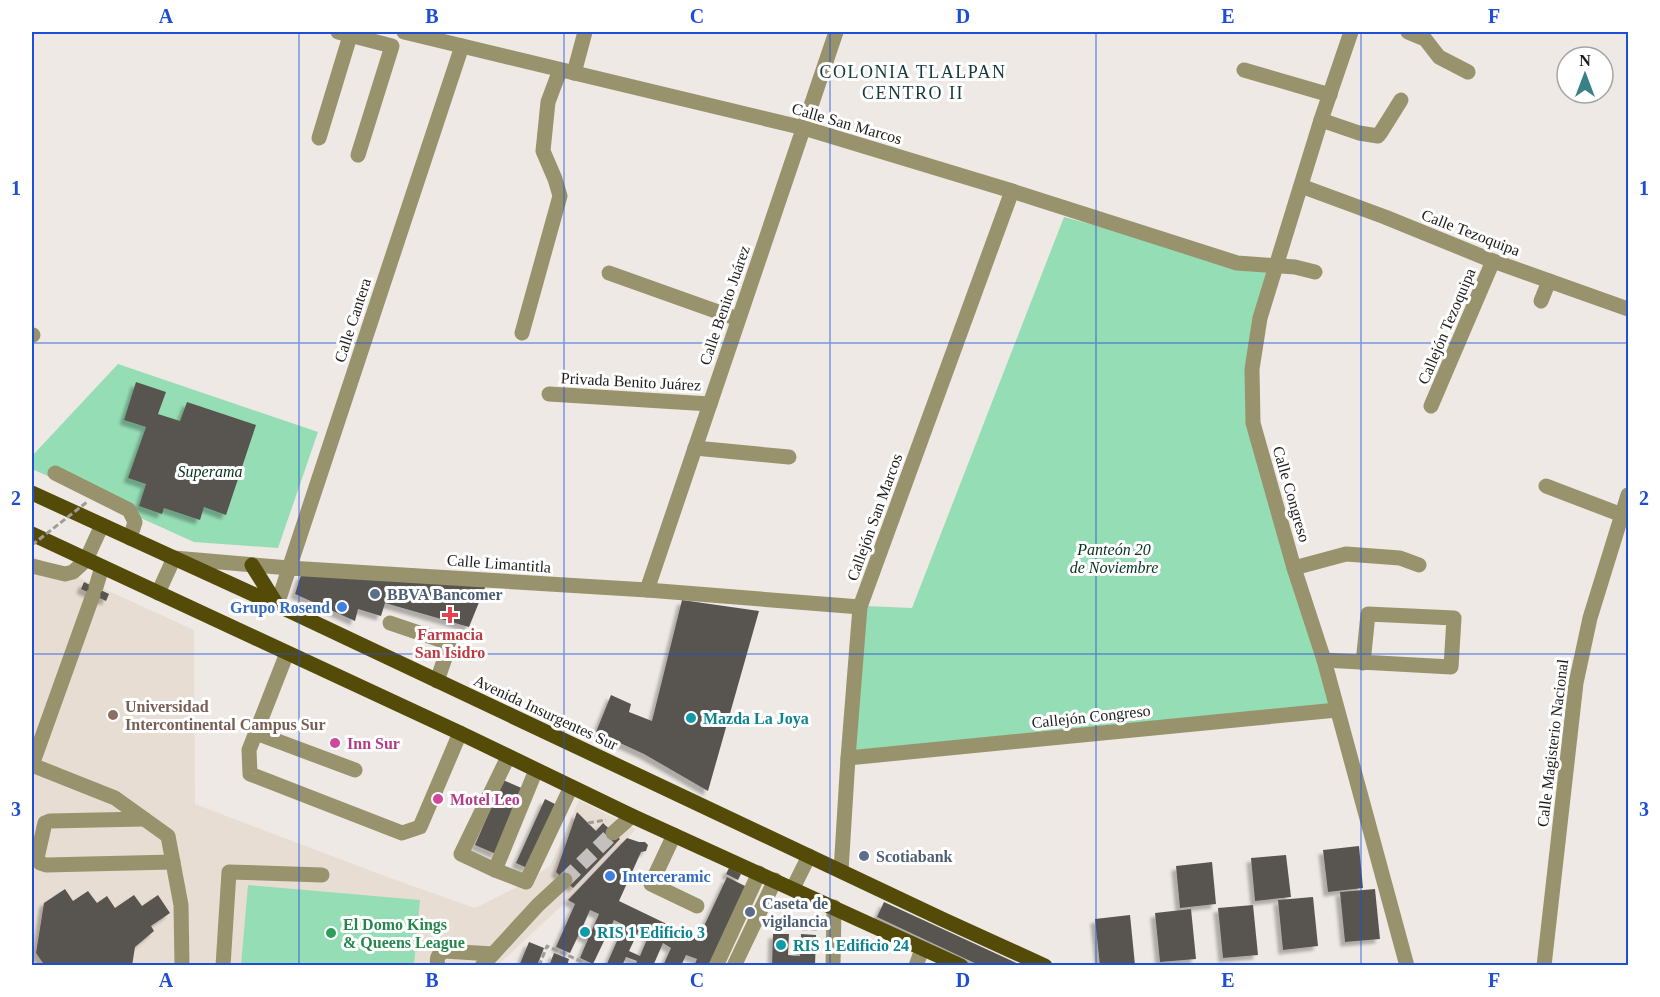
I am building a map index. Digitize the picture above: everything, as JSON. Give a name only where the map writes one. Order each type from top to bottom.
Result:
[{"type":"main road","name":"Avenida Insurgentes Sur","points":[[32,493],[277,605],[1045,966]]},
{"type":"main road","points":[[32,534],[460,733],[632,816],[961,966]]},
{"type":"main road","points":[[252,564],[277,605]]},
{"type":"street","name":"Calle San Marcos","points":[[404,32],[439,36],[462,46],[804,128],[1237,263],[1294,267],[1315,272]]},
{"type":"street","points":[[522,333],[560,196],[543,151],[548,102],[567,71],[585,32]]},
{"type":"street","name":"Calle Benito Juárez","points":[[647,590],[836,32]]},
{"type":"street","name":"Calle Congreso","points":[[1352,32],[1321,120],[1260,318],[1252,369],[1253,423],[1294,568],[1324,660],[1407,966]]},
{"type":"street","points":[[1408,32],[1425,39],[1439,57],[1468,72]]},
{"type":"street","points":[[319,138],[344,34],[392,46],[358,155]]},
{"type":"street","name":"Calle Cantera","points":[[277,605],[462,46]]},
{"type":"street","points":[[1244,70],[1330,95]]},
{"type":"street","points":[[1321,120],[1359,133],[1377,136],[1401,100]]},
{"type":"street","name":"Calle Tezoquipa","points":[[1301,186],[1493,261],[1629,309]]},
{"type":"street","name":"Callejón San Marcos","points":[[841,871],[860,607],[1012,191]]},
{"type":"street","name":"Callejón Tezoquipa","points":[[1431,406],[1493,261]]},
{"type":"street","points":[[609,273],[738,319]]},
{"type":"street","points":[[1541,301],[1549,281]]},
{"type":"street","name":"Privada Benito Juárez","points":[[549,394],[710,404]]},
{"type":"street","points":[[695,448],[789,457]]},
{"type":"street","points":[[55,473],[129,510],[135,522],[130,538]]},
{"type":"street","points":[[1546,486],[1622,515]]},
{"type":"street","name":"Calle Magisterio Nacional","points":[[1544,966],[1576,683],[1590,618],[1629,495]]},
{"type":"street","points":[[32,566],[66,574],[73,572],[86,560],[102,525]]},
{"type":"street","points":[[1294,568],[1346,554],[1400,558],[1419,565]]},
{"type":"street","points":[[158,593],[174,558]]},
{"type":"street","name":"Calle Limantitla","points":[[174,558],[860,607]]},
{"type":"street","points":[[102,567],[32,766],[115,798],[168,836],[181,905],[182,966]]},
{"type":"street","points":[[1324,660],[1363,663],[1451,667],[1454,618],[1368,614],[1363,663]]},
{"type":"street","points":[[390,624],[449,643],[437,681]]},
{"type":"street","points":[[287,653],[249,750],[250,774],[402,833],[420,827],[460,733]]},
{"type":"street","name":"Callejón Congreso","points":[[848,758],[1337,710]]},
{"type":"street","points":[[256,733],[356,770]]},
{"type":"street","points":[[508,756],[462,854],[526,882],[571,787]]},
{"type":"street","points":[[497,871],[541,773]]},
{"type":"street","points":[[613,833],[632,816]]},
{"type":"street","points":[[144,819],[50,821],[45,823],[37,858],[40,863],[46,865],[173,862]]},
{"type":"street","points":[[674,835],[651,884],[697,906]]},
{"type":"street","points":[[793,888],[809,856]]},
{"type":"street","points":[[223,966],[229,872],[322,875]]},
{"type":"street","points":[[716,966],[759,873]]},
{"type":"street","points":[[482,966],[564,880]]},
{"type":"street","points":[[734,966],[775,880]]},
{"type":"street","points":[[833,966],[834,907]]},
{"type":"street","points":[[916,966],[922,949]]},
{"type":"street","points":[[438,966],[439,955],[444,951],[493,954]]},
{"type":"path","points":[[32,545],[87,502]]},
{"type":"path","points":[[766,928],[821,929],[820,938]]},
{"type":"path","points":[[539,966],[547,946],[591,966]]},
{"type":"shaded area","name":"Universidad Intercontinental Campus Sur","points":[[32,556],[194,630],[195,804],[475,908],[523,884],[550,866],[579,800],[636,829],[568,900],[498,965],[32,966]]},
{"type":"green space","name":"Panteón 20 de Noviembre","points":[[1064,217],[1275,272],[1259,321],[1252,424],[1335,707],[853,754],[866,606],[912,608]]},
{"type":"green space","name":"Superama","points":[[118,364],[318,432],[278,548],[194,542],[32,469],[32,456]]},
{"type":"green space","name":"El Domo Kings & Queens League","points":[[248,885],[420,900],[414,965],[241,965]]},
{"type":"building","points":[[136,382],[166,392],[158,414],[180,421],[187,402],[256,425],[226,515],[204,507],[200,520],[164,508],[162,514],[139,506],[146,484],[128,478],[146,427],[124,420]]},
{"type":"building","points":[[301,575],[486,585],[469,627],[385,603],[381,616],[358,609],[355,621],[295,594]]},
{"type":"building","points":[[84,582],[109,594],[106,601],[81,589]]},
{"type":"building","name":"Mazda La Joya","points":[[682,600],[759,611],[708,791],[644,754],[596,732],[611,695],[631,704],[629,712],[652,721]]},
{"type":"building","points":[[503,780],[526,790],[496,854],[475,845]]},
{"type":"building","points":[[545,799],[557,805],[527,868],[516,863]]},
{"type":"building","points":[[577,812],[596,831],[603,823],[620,839],[573,888],[556,872]]},
{"type":"building","points":[[627,838],[645,842],[648,845],[646,851],[641,852],[619,901],[698,939],[727,877],[749,888],[712,966],[694,966],[697,959],[686,955],[681,966],[663,966],[671,948],[663,943],[653,966],[635,966],[637,961],[626,957],[622,966],[606,966],[624,925],[614,920],[593,964],[580,958],[588,939],[579,934],[570,953],[556,947],[575,904],[568,900]],"holes":[[[590,910],[599,914],[592,930],[583,926]],[[638,932],[648,937],[640,956],[629,951]]]},
{"type":"building","points":[[1359,846],[1363,888],[1328,892],[1323,850]]},
{"type":"building","points":[[1286,855],[1291,897],[1255,901],[1251,858]]},
{"type":"building","points":[[1212,862],[1216,904],[1180,908],[1176,866]]},
{"type":"building","points":[[729,868],[741,874],[738,880],[726,874]]},
{"type":"building","points":[[65,889],[73,901],[88,891],[97,903],[107,896],[115,908],[134,895],[142,906],[158,895],[170,913],[151,926],[154,931],[135,947],[132,966],[45,966],[36,953],[44,903]]},
{"type":"building","points":[[1375,889],[1380,939],[1345,942],[1340,892]]},
{"type":"building","points":[[1313,897],[1318,946],[1283,950],[1278,900]]},
{"type":"building","points":[[884,902],[1023,966],[981,966],[877,917]]},
{"type":"building","points":[[1253,905],[1258,955],[1223,958],[1218,908]]},
{"type":"building","points":[[1191,909],[1196,959],[1160,962],[1155,913]]},
{"type":"building","points":[[1130,915],[1135,965],[1100,966],[1095,919]]},
{"type":"building","name":"RIS 1 Edificio 24","points":[[773,934],[789,934],[788,955],[800,956],[801,934],[816,935],[815,966],[788,963],[788,966],[772,966]]},
{"type":"building","points":[[529,942],[544,948],[537,966],[519,966]]},
{"type":"building","points":[[554,953],[569,959],[567,966],[549,966]]},
{"type":"tunnel","points":[[565,880],[613,833]]},
{"type":"place","name":"BBVA Bancomer","points":[[375,594]]},
{"type":"place","name":"Grupo Rosend","points":[[342,607]]},
{"type":"place","name":"Farmacia San Isidro","points":[[450,615]]},
{"type":"place","name":"Universidad Intercontinental Campus Sur","points":[[113,715]]},
{"type":"place","name":"Mazda La Joya","points":[[691,718]]},
{"type":"place","name":"Inn Sur","points":[[335,743]]},
{"type":"place","name":"Motel Leo","points":[[438,799]]},
{"type":"place","name":"Scotiabank","points":[[864,856]]},
{"type":"place","name":"Interceramic","points":[[610,876]]},
{"type":"place","name":"Caseta de vigilancia","points":[[750,912]]},
{"type":"place","name":"RIS 1 Edificio 3","points":[[585,932]]},
{"type":"place","name":"El Domo Kings & Queens League","points":[[331,933]]},
{"type":"place","name":"RIS 1 Edificio 24","points":[[781,945]]},
{"type":"district","name":"COLONIA TLALPAN CENTRO II","points":[[913,82]]}]
